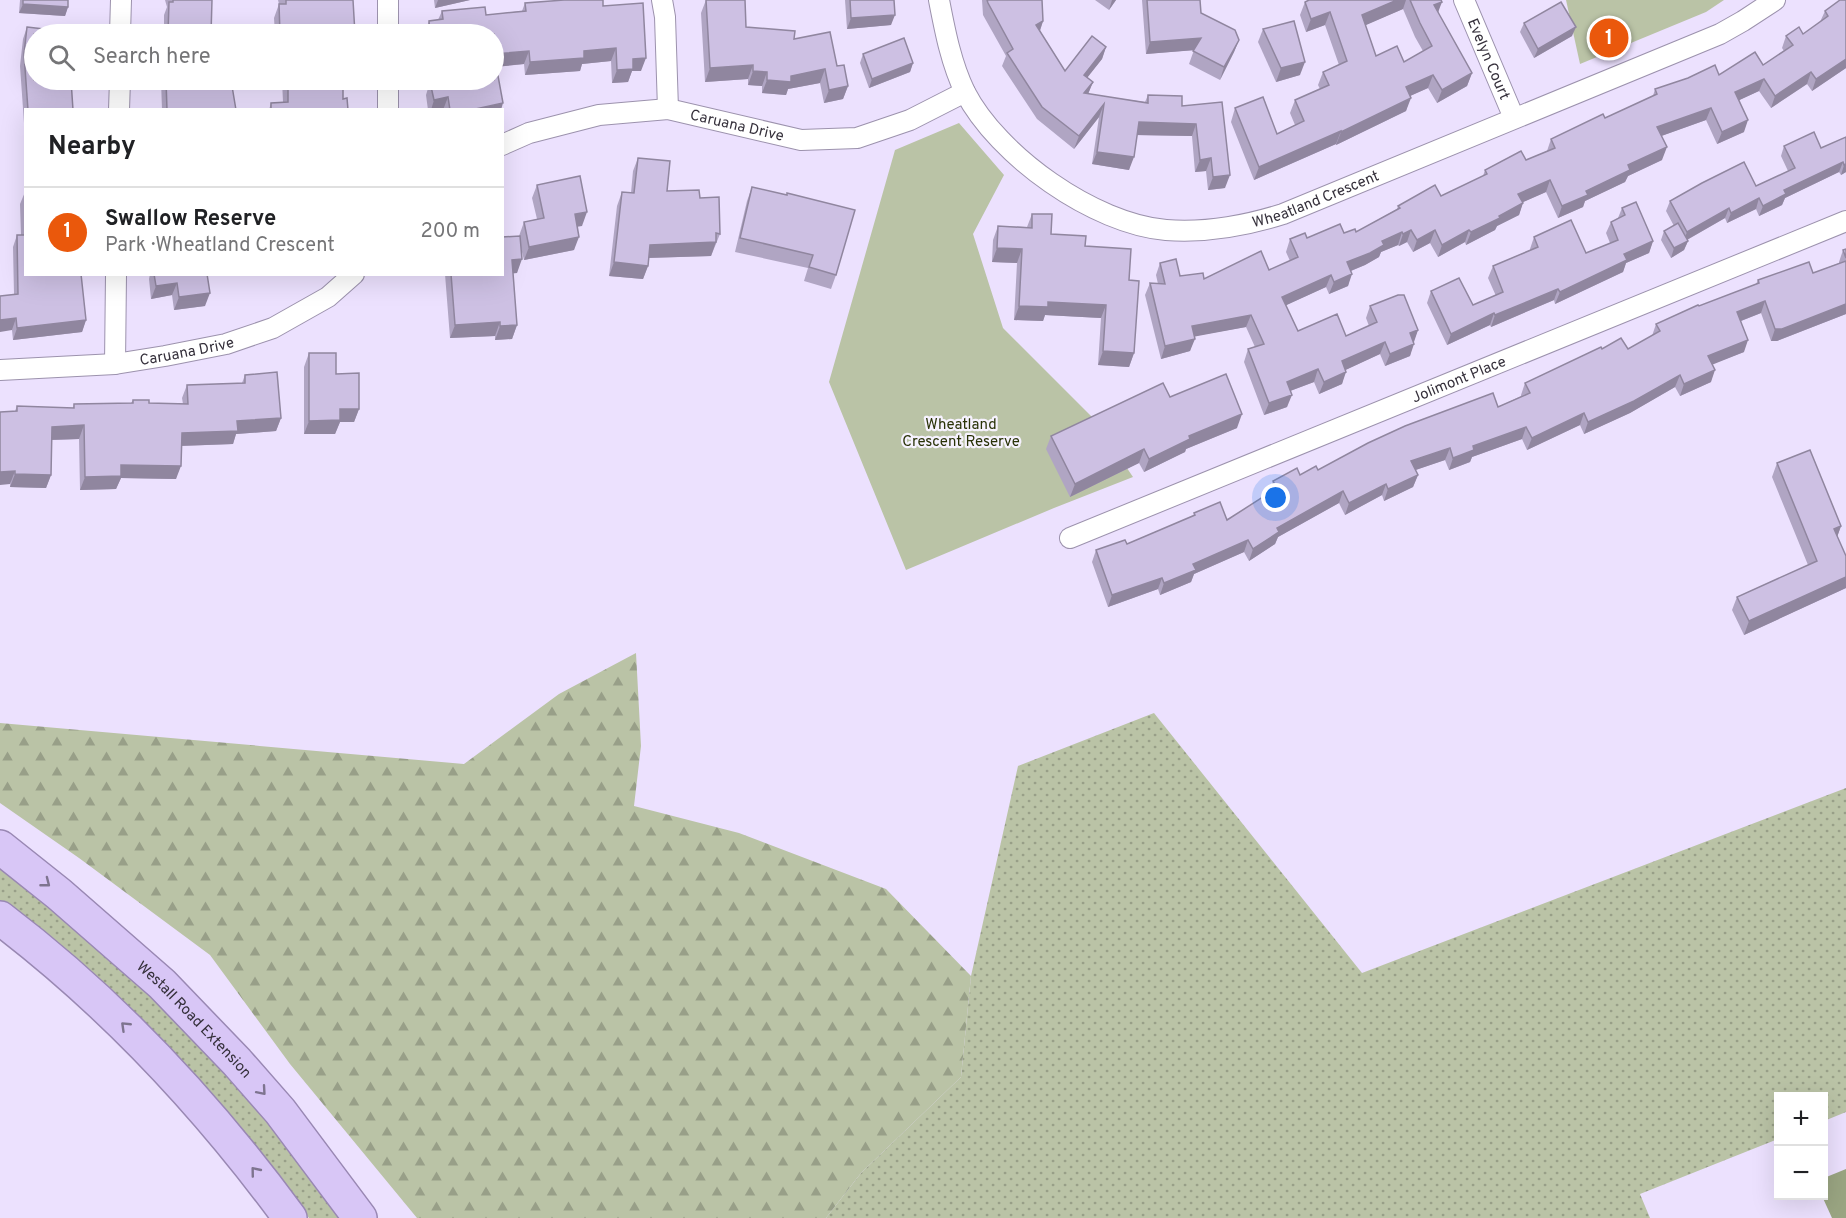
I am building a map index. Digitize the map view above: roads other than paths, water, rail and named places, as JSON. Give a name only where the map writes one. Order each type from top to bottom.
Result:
[{"type":"highway","name":"Westall Road Extension","points":[[0,847],[59,894],[162,984],[237,1062],[280,1111],[360,1218]]},
{"type":"highway","points":[[0,918],[77,981],[127,1027],[216,1124],[290,1218]]},
{"type":"street","points":[[120,24],[121,0]]},
{"type":"street","points":[[388,0],[388,24]]},
{"type":"street","points":[[662,0],[665,17],[668,109]]},
{"type":"street","name":"Wheatland Crescent","points":[[939,0],[946,39],[965,92],[985,120],[1020,159],[1067,194],[1105,213],[1135,224],[1164,230],[1199,230],[1257,222],[1283,214],[1720,34],[1775,0]]},
{"type":"street","name":"Evelyn Court","points":[[1464,0],[1514,118]]},
{"type":"street","points":[[119,108],[120,90]]},
{"type":"street","points":[[388,90],[388,108]]},
{"type":"street","name":"Caruana Drive","points":[[504,144],[529,133],[599,116],[668,109],[801,140],[857,138],[910,120],[965,92]]},
{"type":"street","name":"Jolimont Place","points":[[1070,537],[1846,221]]},
{"type":"street","points":[[115,364],[116,276]]},
{"type":"street","name":"Caruana Drive","points":[[0,370],[115,364],[226,344],[273,328],[328,297],[352,276]]},
{"type":"place","name":"Swallow Reserve","points":[[1609,38]]},
{"type":"park label","name":"Wheatland Crescent Reserve","points":[[961,432]]}]
